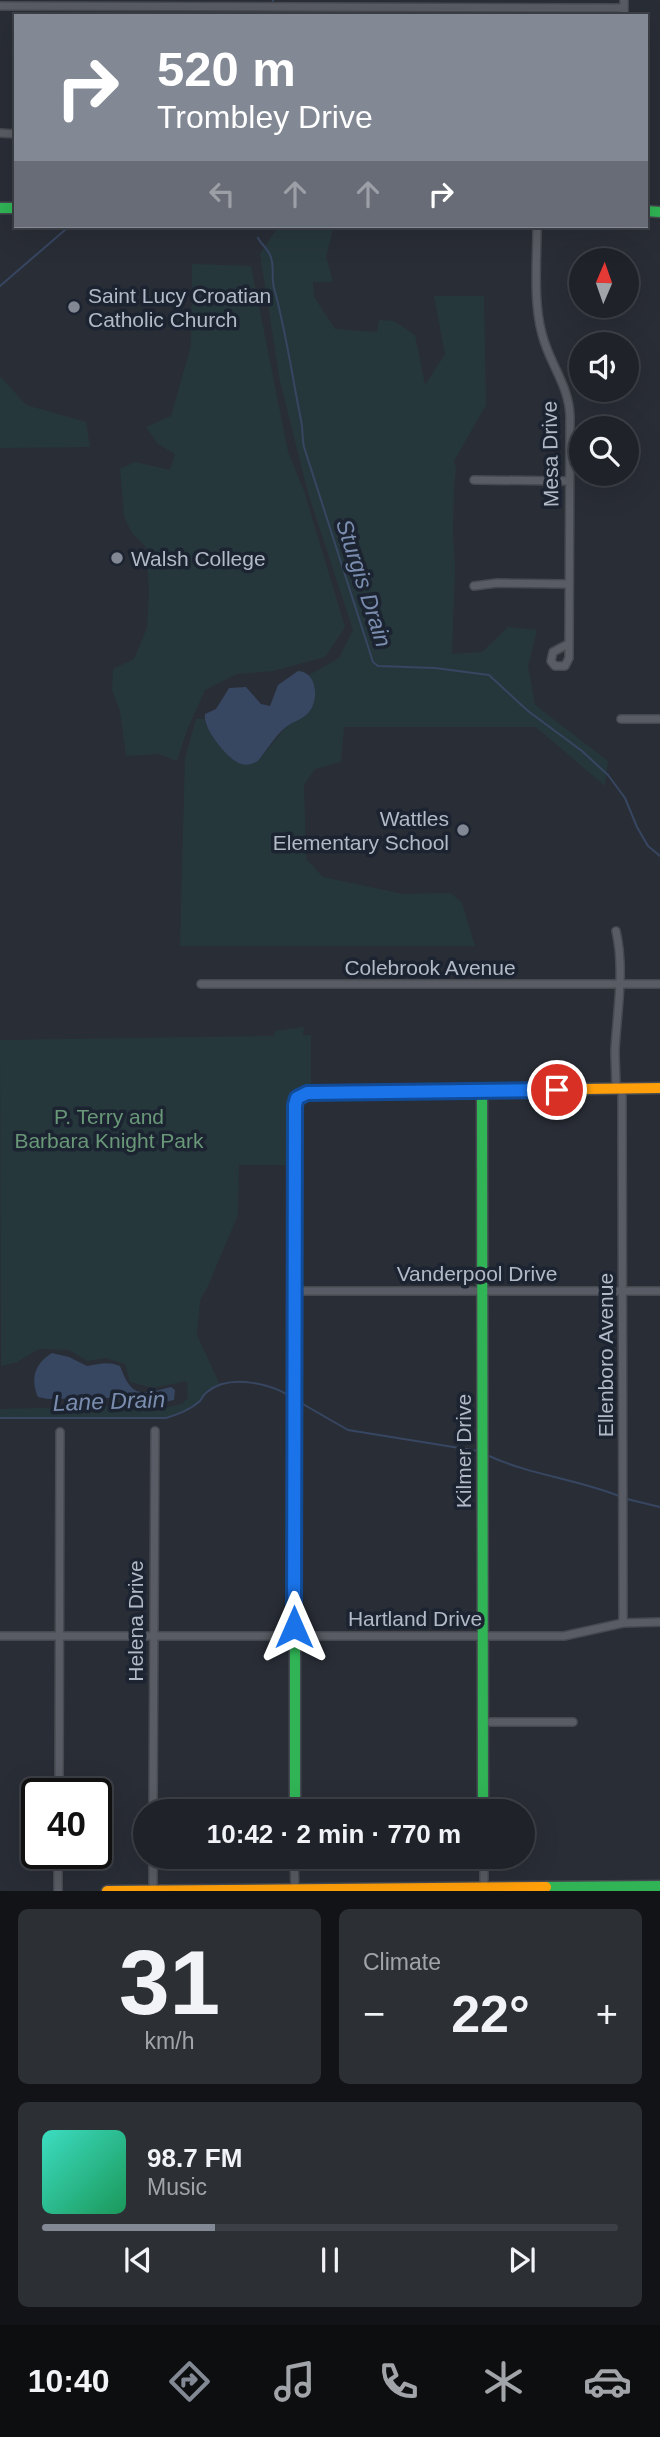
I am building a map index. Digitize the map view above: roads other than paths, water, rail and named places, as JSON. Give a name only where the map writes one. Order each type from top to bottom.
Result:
[{"type":"street","points":[[0,6],[624,8]]},
{"type":"street","name":"Mesa Drive","points":[[537,228],[538,316],[545,346],[561,376],[569,402],[569,416]]},
{"type":"street","points":[[474,480],[569,481]]},
{"type":"street","name":"Mesa Drive","points":[[568,644],[569,481]]},
{"type":"street","points":[[474,586],[497,583],[568,584]]},
{"type":"street","points":[[621,719],[660,719]]},
{"type":"street","name":"Ellenboro Avenue","points":[[616,931],[620,946],[615,1049],[619,1088],[622,1291],[623,1623]]},
{"type":"street","name":"Colebrook Avenue","points":[[201,984],[660,984]]},
{"type":"street","points":[[295,1799],[293,1291],[295,1105],[299,1096],[307,1093],[660,1088]]},
{"type":"street","name":"Kilmer Drive","points":[[482,1091],[483,1799]]},
{"type":"street","name":"Vanderpool Drive","points":[[293,1291],[660,1291]]},
{"type":"street","name":"Helena Drive","points":[[153,1799],[155,1431]]},
{"type":"street","points":[[59,1778],[60,1432]]},
{"type":"street","name":"Hartland Drive","points":[[0,1636],[575,1635],[623,1623],[660,1622]]},
{"type":"street","points":[[482,1722],[573,1721]]},
{"type":"street","points":[[58,1869],[58,1891]]},
{"type":"street","points":[[153,1869],[153,1891]]},
{"type":"street","points":[[294,1869],[295,1891]]},
{"type":"street","points":[[484,1869],[484,1887]]},
{"type":"street","points":[[107,1891],[484,1887],[660,1889]]},
{"type":"water","points":[[298,671],[304,672],[313,681],[315,699],[310,711],[282,731],[258,761],[245,765],[235,761],[211,735],[205,714],[216,709],[229,688],[246,687],[261,704],[270,706],[278,685]]},
{"type":"water","points":[[52,1353],[69,1357],[87,1366],[107,1363],[120,1366],[133,1389],[138,1392],[152,1392],[171,1387],[175,1390],[174,1400],[164,1402],[38,1397],[34,1378],[38,1367]]},
{"type":"waterway","points":[[0,286],[65,230]]},
{"type":"waterway","name":"Sturgis Drain","points":[[258,238],[268,251],[273,267],[273,284],[289,354],[304,447],[373,662],[378,666],[435,668],[489,675],[528,711],[582,751],[608,775],[625,798],[648,846],[660,856]]},
{"type":"waterway","name":"Lane Drain","points":[[0,1418],[166,1418],[192,1407],[216,1386],[237,1382],[260,1384],[290,1396]]},
{"type":"waterway","name":"Lane Drain","points":[[301,1403],[348,1430],[478,1451]]},
{"type":"waterway","name":"Lane Drain","points":[[489,1456],[619,1496]]},
{"type":"waterway","name":"Lane Drain","points":[[627,1499],[660,1507]]},
{"type":"place","name":"Saint Lucy Croatian Catholic Church","points":[[74,307]]},
{"type":"place","name":"Walsh College","points":[[117,558]]},
{"type":"place","name":"Wattles Elementary School","points":[[463,830]]},
{"type":"park label","name":"P. Terry and Barbara Knight Park","points":[[109,1128]]}]
